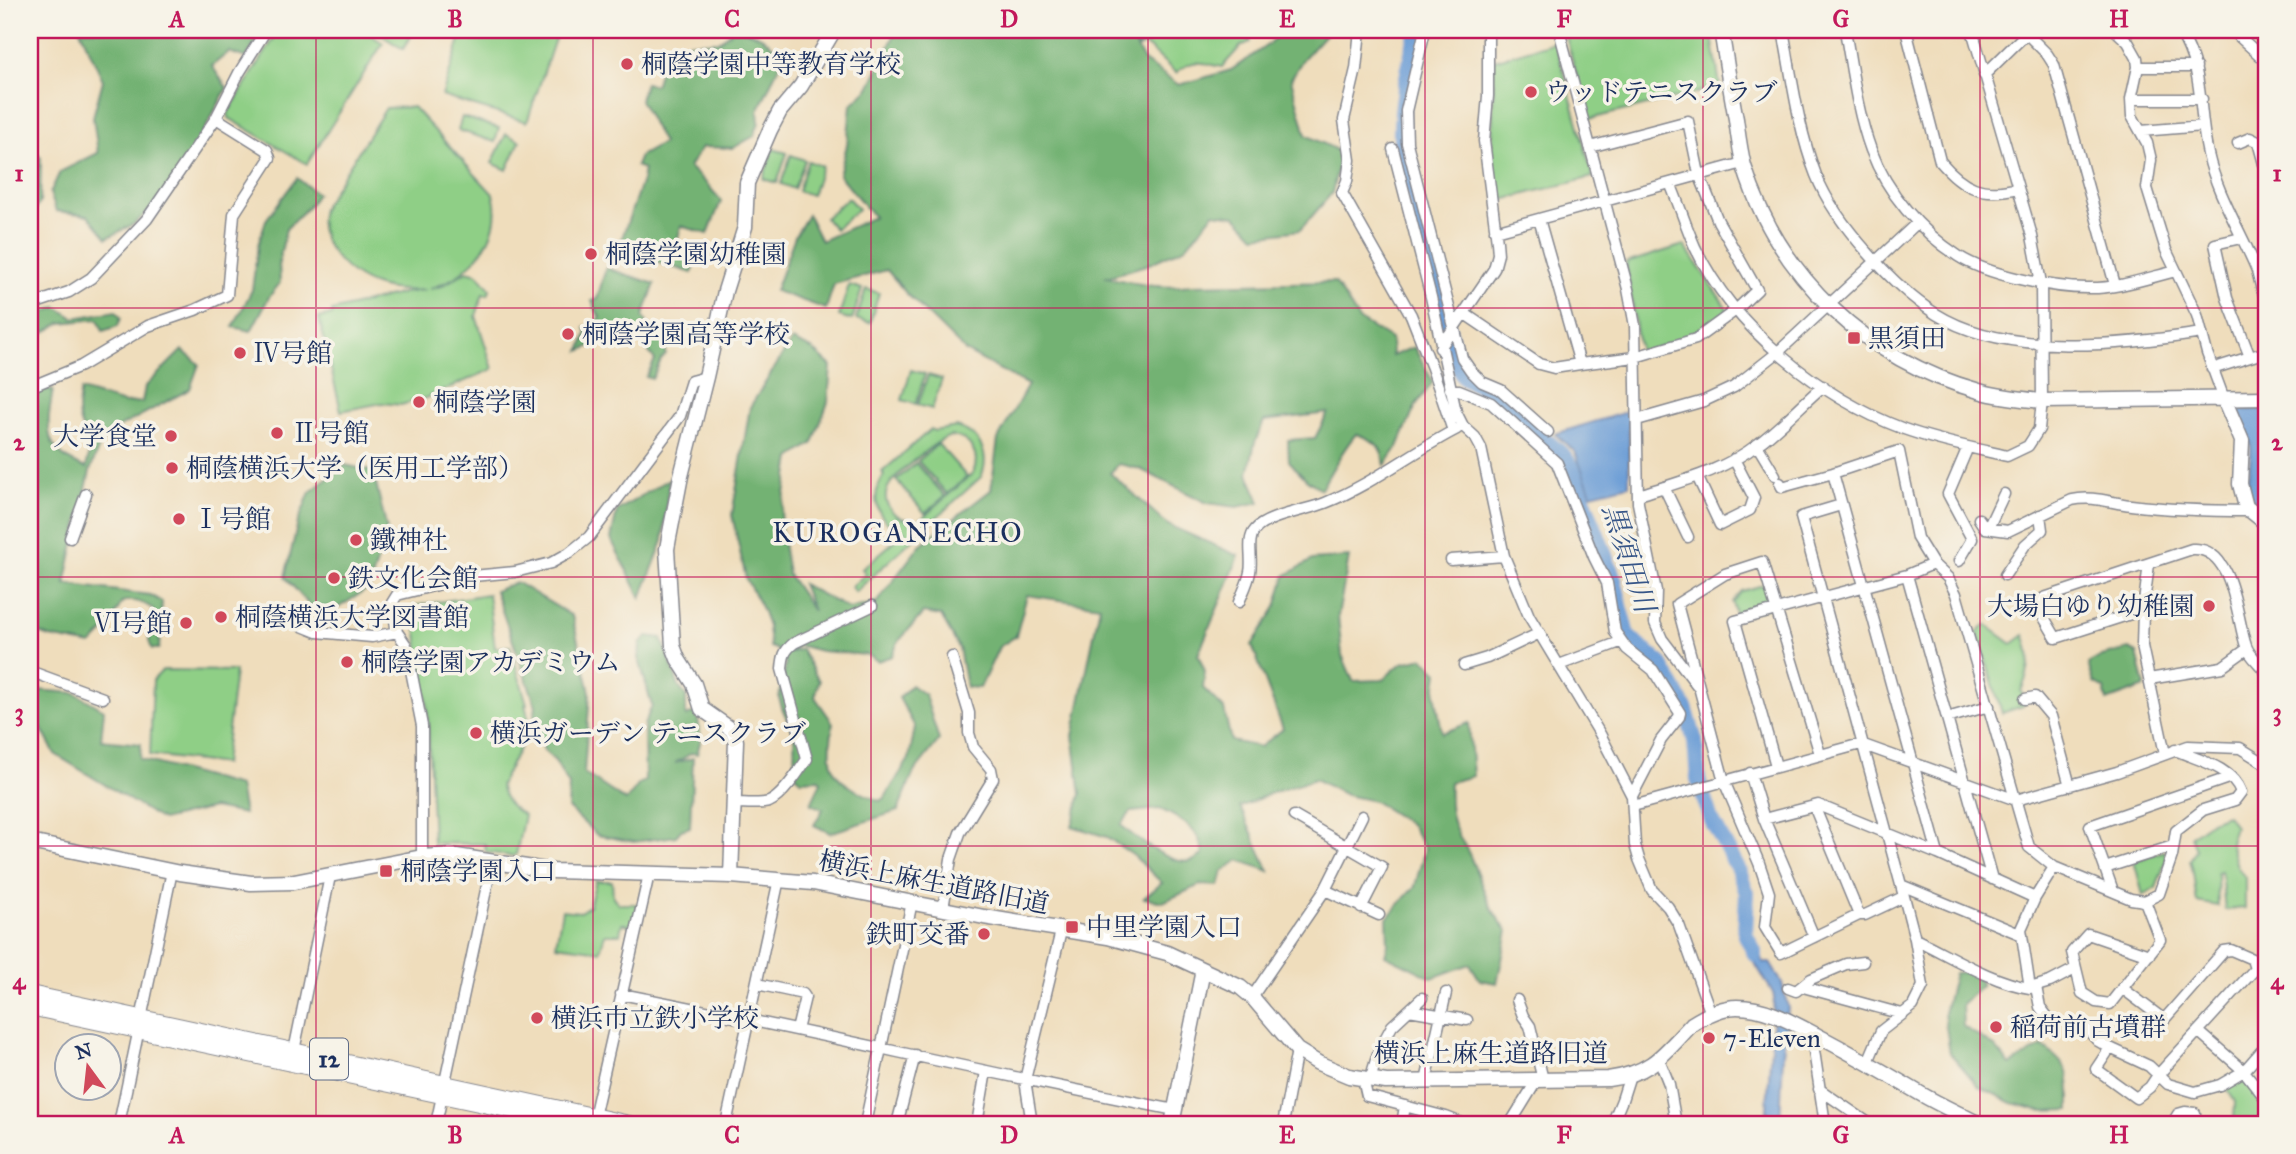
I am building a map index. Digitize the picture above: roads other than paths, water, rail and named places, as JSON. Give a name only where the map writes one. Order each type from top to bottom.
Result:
[{"type":"main road","name":"12","points":[[30,994],[140,1025],[443,1090],[629,1124]]},
{"type":"main road","name":"12","points":[[30,1007],[294,1051],[577,1124]]},
{"type":"street","points":[[30,305],[69,292],[91,278],[147,219],[216,118],[239,73],[267,30]]},
{"type":"street","points":[[731,876],[736,741],[732,730],[702,709],[694,684],[677,659],[673,646],[667,549],[681,476],[727,283],[745,227],[747,183],[780,111],[801,86],[834,30]]},
{"type":"street","points":[[1360,30],[1356,69],[1344,120],[1350,160],[1342,193],[1411,315],[1458,429],[1475,437],[1481,448],[1504,556],[1529,616],[1619,767],[1632,801],[1636,851],[1647,881],[1679,925],[1711,1014]]},
{"type":"street","points":[[1425,30],[1406,111],[1407,143],[1465,363],[1482,382],[1501,390],[1548,432]]},
{"type":"street","points":[[1443,346],[1497,262],[1484,141],[1488,96],[1488,30]]},
{"type":"street","points":[[1559,30],[1628,289],[1635,326],[1639,495],[1641,521],[1656,591],[1655,623],[1662,639],[1699,687]]},
{"type":"street","points":[[1721,30],[1743,163],[1766,222],[1800,275],[1827,305],[1876,345],[1931,375],[1981,392],[2042,401],[2266,398]]},
{"type":"street","points":[[1783,30],[1805,143],[1816,177],[1844,222],[1875,261],[1901,287],[1938,315],[2007,340],[2096,345],[2146,342],[2202,333]]},
{"type":"street","points":[[1845,30],[1863,124],[1871,151],[1884,177],[1917,223],[1959,257],[1988,269],[2042,283],[2089,289],[2176,271]]},
{"type":"street","points":[[1906,30],[1940,161],[1953,177],[1972,189],[2003,192],[2018,188]]},
{"type":"street","points":[[1670,183],[1696,248],[1735,310],[1777,353],[1854,406],[1904,429],[2007,456],[2028,446],[2039,429],[2042,401],[2042,283],[2032,236],[1972,30]]},
{"type":"street","points":[[2115,30],[2128,43],[2137,58],[2138,67],[2131,99],[2133,116],[2147,143],[2151,160],[2147,188],[2166,250],[2197,315],[2213,369],[2242,441],[2240,484],[2246,507],[2266,523]]},
{"type":"street","points":[[2179,30],[2196,67],[2202,99],[2203,126],[2218,186],[2241,238],[2262,268],[2266,298]]},
{"type":"street","points":[[2232,30],[2266,61]]},
{"type":"street","points":[[1984,75],[2028,32],[2054,65],[2115,285]]},
{"type":"street","points":[[2138,67],[2196,67]]},
{"type":"street","points":[[2131,99],[2202,99]]},
{"type":"street","points":[[30,387],[81,366],[148,326],[195,310],[227,295],[234,214],[270,158],[267,150],[216,118]]},
{"type":"street","points":[[1465,314],[1539,364],[1555,368],[1635,357],[1696,339],[1757,290],[1718,221],[1699,174],[1688,121],[1590,147]]},
{"type":"street","points":[[2141,131],[2203,126]]},
{"type":"street","points":[[2258,142],[2266,132]]},
{"type":"street","points":[[2238,143],[2250,138],[2258,142],[2266,165]]},
{"type":"street","points":[[1393,149],[1456,390],[1458,429]]},
{"type":"street","points":[[1495,231],[1743,163]]},
{"type":"street","points":[[1539,219],[1580,364]]},
{"type":"street","points":[[1637,420],[1704,401],[1734,387],[1777,353],[1917,223]]},
{"type":"street","points":[[2241,238],[2215,244],[2227,298],[2250,357]]},
{"type":"street","points":[[2213,369],[2266,352]]},
{"type":"street","points":[[422,857],[422,726],[406,645],[397,632],[392,603],[397,595],[449,581],[515,572],[551,563],[569,553],[589,537],[680,416],[691,381],[706,377]]},
{"type":"street","points":[[1456,390],[1477,377]]},
{"type":"street","points":[[1639,495],[1696,476],[1734,459],[1757,445],[1823,386]]},
{"type":"street","points":[[1456,390],[1497,408],[1560,468],[1606,583],[1612,624],[1620,642],[1653,670],[1680,713],[1661,740],[1632,801]]},
{"type":"street","points":[[1239,602],[1251,569],[1251,536],[1256,528],[1352,491],[1458,429]]},
{"type":"street","points":[[1757,445],[1782,487],[1899,451],[1917,538],[1933,564],[1948,578],[1956,594],[2029,847],[2054,867],[2131,899],[2145,901],[2159,894],[2172,856],[2176,831],[2203,810],[2238,797],[2241,792],[2238,784],[2227,772],[2170,752]]},
{"type":"street","points":[[1959,561],[1972,539],[1952,506],[1948,494],[1968,447]]},
{"type":"street","points":[[1696,476],[1720,525],[1750,510],[1754,498],[1734,459]]},
{"type":"street","points":[[1833,473],[1938,854]]},
{"type":"street","points":[[1664,487],[1688,537]]},
{"type":"street","points":[[70,538],[86,494]]},
{"type":"street","points":[[1989,528],[2004,494]]},
{"type":"street","points":[[1979,519],[1985,527],[2008,531],[2072,500],[2084,497],[2129,505],[2206,511],[2251,511]]},
{"type":"street","points":[[1841,505],[1801,517],[1901,885],[1923,986],[1913,1006],[1881,1031],[1868,1062]]},
{"type":"street","points":[[2005,575],[2025,545],[2042,530],[2040,516]]},
{"type":"street","points":[[2143,610],[2056,638],[2039,609],[2045,598],[2192,549],[2201,549],[2214,555],[2220,562],[2233,591],[2247,649],[2266,672]]},
{"type":"street","points":[[1451,560],[1504,556]]},
{"type":"street","points":[[1820,754],[1762,562],[1725,573],[1677,604],[1706,706],[1722,781],[1759,863],[1769,893],[1765,927],[1781,953],[1903,897]]},
{"type":"street","points":[[1776,766],[1735,621],[1907,575],[1933,564]]},
{"type":"street","points":[[2149,564],[2142,646],[2170,752]]},
{"type":"street","points":[[1907,575],[1992,879]]},
{"type":"street","points":[[734,803],[766,803],[774,800],[807,759],[782,668],[783,656],[794,643],[872,606]]},
{"type":"street","points":[[287,620],[317,632],[372,637],[397,632]]},
{"type":"street","points":[[1464,665],[1487,659],[1540,633]]},
{"type":"street","points":[[1559,665],[1620,642]]},
{"type":"street","points":[[2149,679],[2222,667],[2247,649]]},
{"type":"street","points":[[943,909],[951,859],[960,833],[993,779],[991,769],[973,747],[969,713],[952,657]]},
{"type":"street","points":[[30,677],[35,673],[103,698]]},
{"type":"street","points":[[2025,699],[2035,697],[2051,716],[2070,786]]},
{"type":"street","points":[[1947,718],[1989,706]]},
{"type":"street","points":[[1632,801],[1688,791],[1861,744],[2016,800],[2117,772],[2188,746],[2236,747],[2266,764]]},
{"type":"street","points":[[1750,774],[1764,819],[1814,937]]},
{"type":"street","points":[[2113,891],[2090,826],[2231,777]]},
{"type":"street","points":[[1764,819],[1818,805],[1938,854],[2035,898]]},
{"type":"street","points":[[1814,806],[1859,915]]},
{"type":"street","points":[[1294,816],[1382,867],[1362,908]]},
{"type":"street","points":[[1252,997],[1325,890],[1362,816]]},
{"type":"street","name":"横浜上麻生道路旧道","points":[[30,842],[228,882],[263,884],[294,882],[422,857],[450,855],[554,871],[731,876],[813,883],[1061,931],[1108,937],[1167,953],[1231,982],[1252,997],[1297,1049],[1335,1071],[1366,1080],[1608,1079],[1630,1075],[1659,1059],[1692,1024],[1721,1009],[1735,1007],[1768,1012],[1815,1034]]},
{"type":"street","points":[[2105,868],[2173,846]]},
{"type":"street","points":[[436,1124],[492,862]]},
{"type":"street","points":[[2049,1019],[2040,1007],[2033,987],[2021,929],[2035,898],[2054,867]]},
{"type":"street","points":[[119,1124],[172,871]]},
{"type":"street","points":[[594,1117],[649,874]]},
{"type":"street","points":[[294,1051],[330,876]]},
{"type":"street","points":[[726,1124],[779,879]]},
{"type":"street","points":[[1901,885],[2022,935]]},
{"type":"street","points":[[1325,890],[1379,915]]},
{"type":"street","points":[[2145,901],[2160,940],[2149,955],[2110,1004],[2096,1002],[2082,993],[2072,951],[2088,934],[2149,955]]},
{"type":"street","points":[[865,1124],[912,902]]},
{"type":"street","points":[[1032,1124],[1025,1080],[1061,931]]},
{"type":"street","points":[[1914,939],[2017,986],[2033,987],[2075,969]]},
{"type":"street","points":[[2110,1048],[2096,1069],[2136,1097],[2150,1087],[2255,969],[2252,959],[2231,950],[2224,951],[2162,1021],[2122,988]]},
{"type":"street","points":[[1788,988],[1796,991],[1811,979],[1846,964],[1863,962]]},
{"type":"street","points":[[621,994],[881,1047],[1174,1117],[1203,970]]},
{"type":"street","points":[[757,984],[803,994],[805,997],[797,1030]]},
{"type":"street","points":[[1802,987],[1902,1014]]},
{"type":"street","points":[[1426,1081],[1446,993]]},
{"type":"street","points":[[1422,999],[1392,1026],[1366,1080],[1367,1096],[1446,1116],[1464,1124]]},
{"type":"street","points":[[1510,1124],[1539,1080],[1530,1026],[1517,1000]]},
{"type":"street","points":[[1409,1010],[1467,1020]]},
{"type":"street","points":[[2086,1028],[2098,1041],[2149,1066],[2168,1084],[2195,1092],[2220,1085],[2244,1072],[2266,1046]]},
{"type":"street","points":[[2198,1031],[2244,1072],[2266,1099]]},
{"type":"street","points":[[1825,1124],[1813,1044],[1815,1034],[1979,1124]]},
{"type":"street","points":[[1283,1124],[1297,1049]]},
{"type":"street","points":[[897,1124],[915,1055]]},
{"type":"street","points":[[1659,1059],[1669,1084],[1676,1124]]},
{"type":"street","points":[[977,1124],[986,1071]]},
{"type":"street","points":[[1612,1124],[1630,1075]]},
{"type":"street","points":[[1819,1088],[1870,1124]]},
{"type":"street","points":[[1402,1124],[1405,1106]]},
{"type":"street","points":[[2176,1124],[2178,1114],[2195,1114]]},
{"type":"water","points":[[2266,409],[2266,513],[2257,506],[2248,490],[2251,448],[2239,410]]},
{"type":"water","points":[[1629,411],[1629,485],[1591,494],[1575,452],[1555,434]]},
{"type":"water","points":[[1749,935],[1764,963],[1770,963],[1782,983],[1788,1008],[1780,1124],[1766,1124],[1774,998],[1750,955],[1743,937]]},
{"type":"waterway","name":"黒須田川","points":[[1417,30],[1408,71],[1401,141],[1457,364],[1464,377],[1493,394],[1564,456],[1571,466],[1614,579],[1627,636],[1659,662],[1686,710],[1695,741],[1698,779],[1710,817],[1738,869],[1747,893],[1745,933],[1755,954]]},
{"type":"place","name":"桐蔭学園中等教育学校","points":[[627,64]]},
{"type":"place","name":"ウッドテニスクラブ","points":[[1531,92]]},
{"type":"place","name":"桐蔭学園幼稚園","points":[[591,254]]},
{"type":"place","name":"桐蔭学園高等学校","points":[[568,334]]},
{"type":"place","name":"黒須田","points":[[1854,338]]},
{"type":"place","name":"Ⅳ号館","points":[[240,353]]},
{"type":"place","name":"桐蔭学園","points":[[419,402]]},
{"type":"place","name":"Ⅱ号館","points":[[277,433]]},
{"type":"place","name":"大学食堂","points":[[171,436]]},
{"type":"place","name":"桐蔭横浜大学（医用工学部）","points":[[172,468]]},
{"type":"place","name":"Ⅰ号館","points":[[179,519]]},
{"type":"place","name":"鐵神社","points":[[356,540]]},
{"type":"place","name":"鉄文化会館","points":[[334,578]]},
{"type":"place","name":"大場白ゆり幼稚園","points":[[2209,606]]},
{"type":"place","name":"桐蔭横浜大学図書館","points":[[221,617]]},
{"type":"place","name":"Ⅵ号館","points":[[186,623]]},
{"type":"place","name":"桐蔭学園アカデミウム","points":[[347,662]]},
{"type":"place","name":"横浜ガーデン テニスクラブ","points":[[476,733]]},
{"type":"place","name":"桐蔭学園入口","points":[[386,871]]},
{"type":"place","name":"中里学園入口","points":[[1072,927]]},
{"type":"place","name":"鉄町交番","points":[[984,934]]},
{"type":"place","name":"横浜市立鉄小学校","points":[[537,1018]]},
{"type":"place","name":"稲荷前古墳群","points":[[1996,1027]]},
{"type":"place","name":"7-Eleven","points":[[1709,1038]]},
{"type":"district","name":"KUROGANECHO","points":[[898,532]]}]
